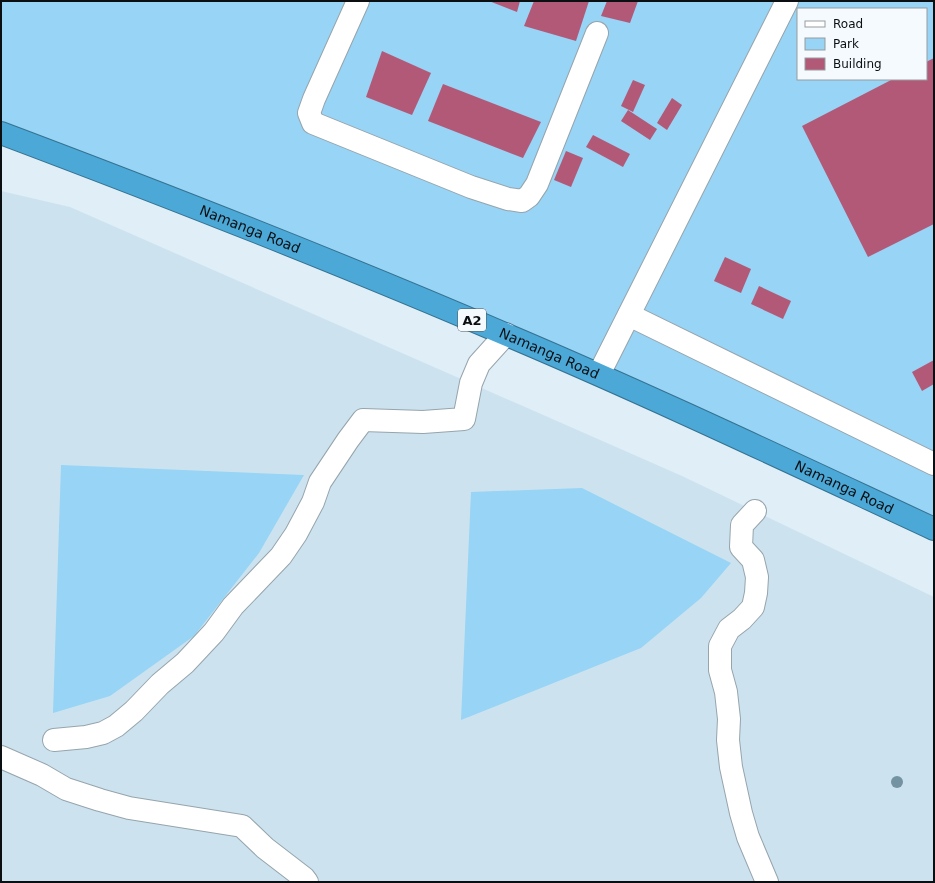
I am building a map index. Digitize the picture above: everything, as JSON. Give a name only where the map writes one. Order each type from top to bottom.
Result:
[{"type":"highway","name":"Namanga Road","points":[[1,133],[216,215],[506,334],[599,374],[934,529]]},
{"type":"street","points":[[358,1],[314,99],[310,113],[313,123],[471,187],[508,199],[522,201],[530,196],[537,184],[597,33]]},
{"type":"street","points":[[599,374],[787,1]]},
{"type":"street","points":[[629,315],[934,464]]},
{"type":"street","points":[[54,740],[86,737],[103,733],[116,726],[134,711],[160,684],[185,664],[214,632],[233,606],[281,556],[296,534],[313,502],[320,482],[362,420],[423,422],[464,419],[471,383],[479,364],[506,334]]},
{"type":"street","points":[[755,511],[742,525],[741,547],[753,560],[756,577],[753,607],[742,619],[729,629],[720,646],[720,670],[726,692],[731,767],[741,813],[748,837],[767,882]]},
{"type":"street","points":[[1,757],[42,775],[66,789],[100,800],[129,808],[242,826],[265,848],[304,878],[307,882]]},
{"type":"shaded area","points":[[1,191],[70,207],[682,476],[934,597],[934,882],[1,882]]},
{"type":"green space","points":[[1,1],[934,1],[934,525],[1,133]]},
{"type":"green space","points":[[61,465],[304,475],[259,553],[194,636],[110,696],[53,713]]},
{"type":"green space","points":[[582,488],[731,563],[701,598],[641,648],[461,720],[471,492]]},
{"type":"building","points":[[489,1],[520,1],[517,12]]},
{"type":"building","points":[[534,1],[589,1],[576,41],[524,26]]},
{"type":"building","points":[[607,1],[638,1],[630,23],[601,16]]},
{"type":"building","points":[[382,51],[431,73],[412,115],[366,97]]},
{"type":"building","points":[[934,58],[934,224],[868,257],[802,126],[891,80],[927,80],[927,62]]},
{"type":"building","points":[[633,80],[645,85],[633,112],[621,106]]},
{"type":"building","points":[[443,84],[541,122],[523,158],[428,121]]},
{"type":"building","points":[[672,98],[682,105],[667,130],[657,123]]},
{"type":"building","points":[[628,110],[657,129],[650,140],[621,121]]},
{"type":"building","points":[[593,135],[630,154],[623,167],[586,147]]},
{"type":"building","points":[[566,151],[583,158],[571,187],[554,180]]},
{"type":"building","points":[[725,257],[751,269],[741,293],[714,281]]},
{"type":"building","points":[[759,286],[791,301],[783,319],[751,304]]},
{"type":"building","points":[[934,360],[934,384],[922,391],[912,372]]}]
